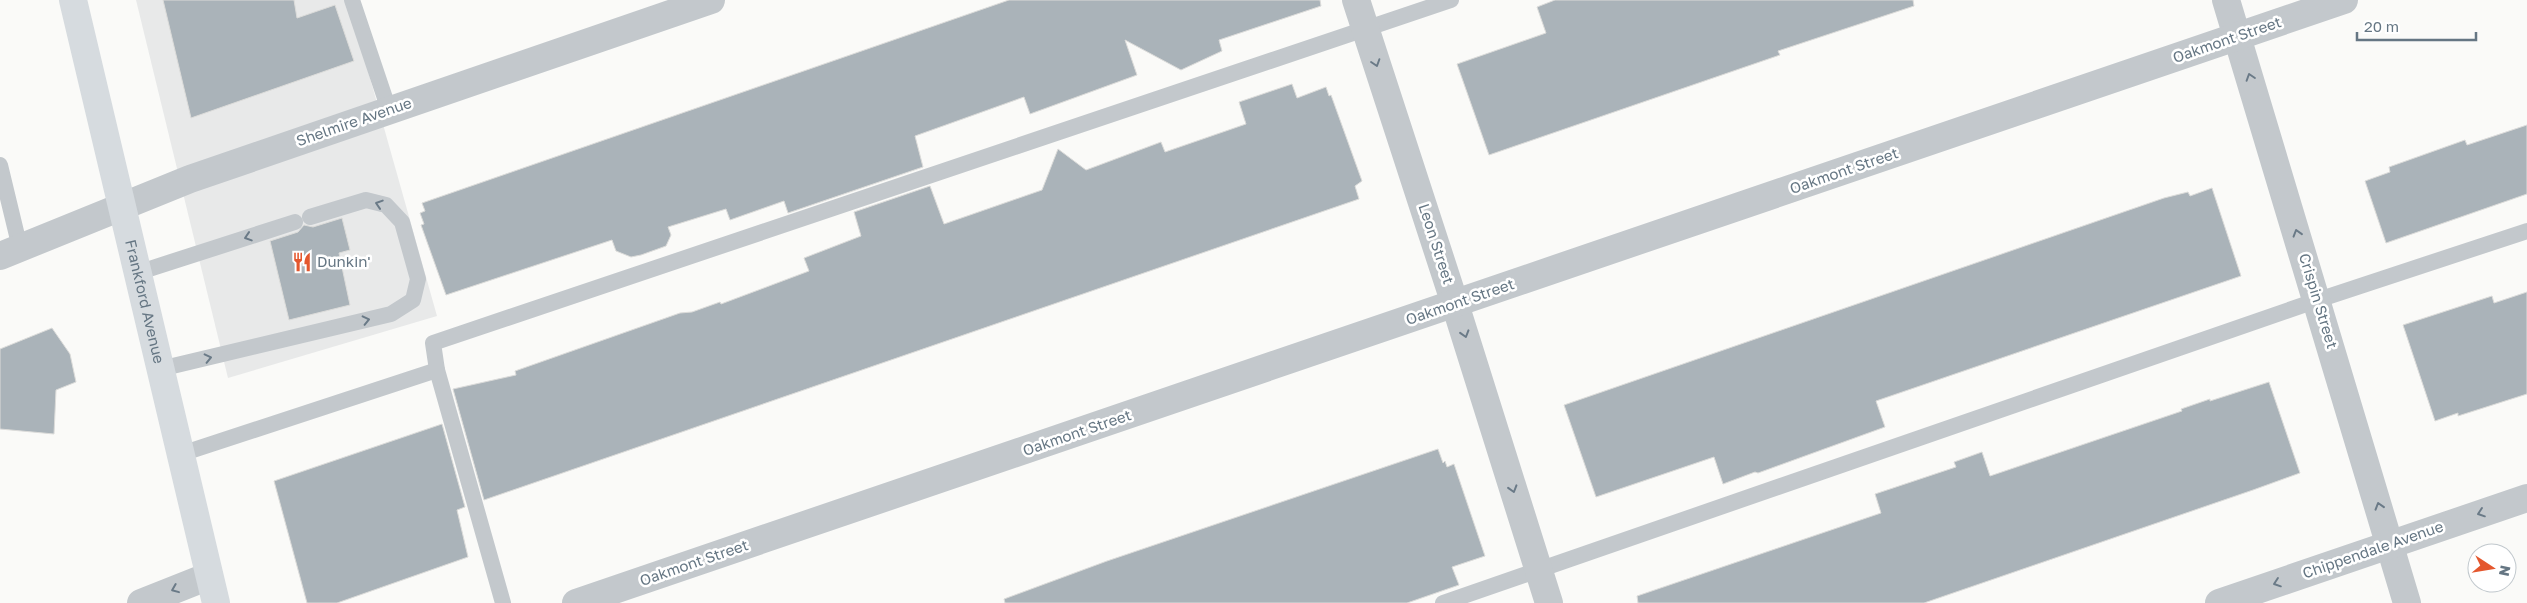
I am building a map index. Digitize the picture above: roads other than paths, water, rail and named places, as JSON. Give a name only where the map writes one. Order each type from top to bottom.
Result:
[{"type":"main road","name":"Frankford Avenue","points":[[73,0],[216,603]]},
{"type":"street","name":"Shelmire Avenue","points":[[10,252],[190,179],[712,0]]},
{"type":"street","name":"Leon Street","points":[[1356,0],[1455,304],[1549,603]]},
{"type":"street","name":"Crispin Street","points":[[2226,0],[2318,300],[2407,603]]},
{"type":"street","name":"Oakmont Street","points":[[576,603],[2344,0]]},
{"type":"street","name":"Chippendale Avenue","points":[[2219,603],[2527,498]]},
{"type":"street","points":[[141,603],[209,576]]},
{"type":"lane","points":[[352,0],[389,110]]},
{"type":"lane","points":[[503,603],[437,370],[433,343],[1451,0]]},
{"type":"lane","points":[[0,165],[10,252]]},
{"type":"lane","points":[[160,369],[391,314],[413,300],[418,279],[410,250],[402,222],[386,205],[366,200],[310,217]]},
{"type":"lane","points":[[137,274],[295,222]]},
{"type":"lane","points":[[1443,603],[2318,300],[2527,231]]},
{"type":"lane","points":[[181,454],[437,370]]},
{"type":"place","name":"Dunkin'","points":[[302,262]]}]
